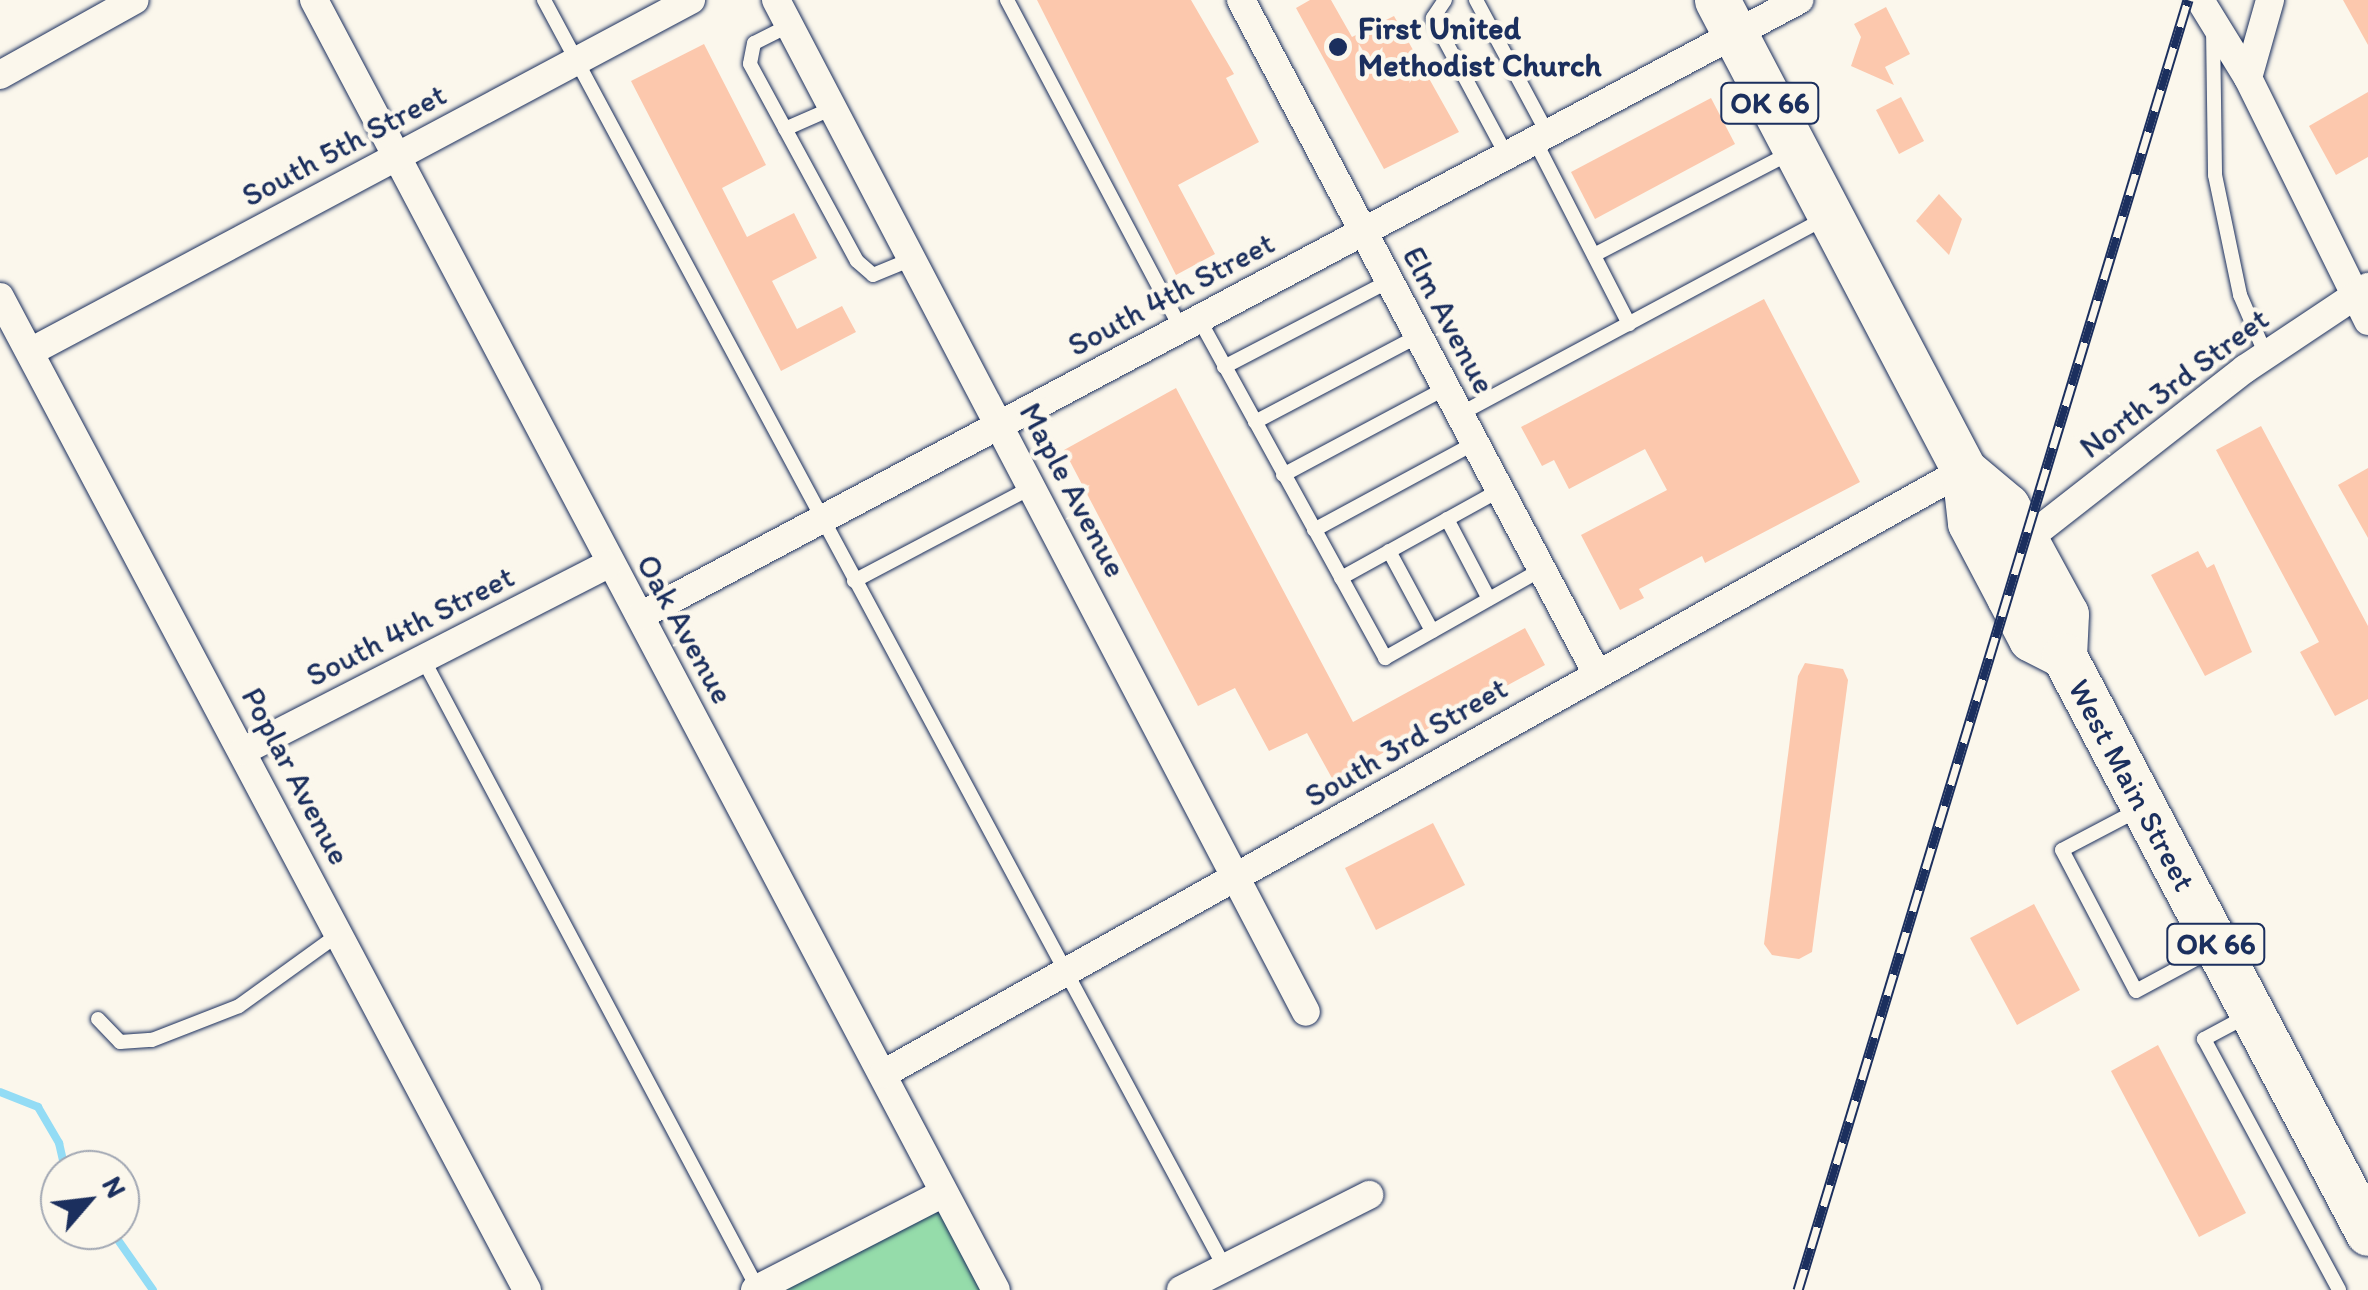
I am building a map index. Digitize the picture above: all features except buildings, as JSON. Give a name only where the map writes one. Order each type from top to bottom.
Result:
[{"type":"main road","name":"West Main Street","points":[[1725,17],[1964,470],[1970,523],[2031,639],[2064,656]]},
{"type":"main road","name":"West Main Street","points":[[1964,470],[2008,506],[2066,614],[2064,656],[2368,1232]]},
{"type":"street","points":[[0,74],[134,0]]},
{"type":"street","name":"Oak Avenue","points":[[314,0],[996,1290]]},
{"type":"street","name":"South 5th Street","points":[[30,352],[692,0]]},
{"type":"street","name":"Elm Avenue","points":[[1241,0],[1596,672]]},
{"type":"street","name":"South 4th Street","points":[[640,616],[1541,138],[1725,17],[1800,0]]},
{"type":"street","points":[[2248,78],[2270,0]]},
{"type":"street","points":[[2207,11],[2248,78],[2361,291],[2368,321]]},
{"type":"street","name":"Maple Avenue","points":[[783,12],[1306,1012]]},
{"type":"street","name":"North 3rd Street","points":[[2026,540],[2266,355],[2361,291]]},
{"type":"street","name":"Poplar Avenue","points":[[0,297],[528,1290]]},
{"type":"street","name":"South 3rd Street","points":[[883,1074],[1237,881],[1596,672],[1964,470]]},
{"type":"street","name":"South 4th Street","points":[[243,751],[609,564]]},
{"type":"street","points":[[757,1289],[944,1193]]},
{"type":"street","points":[[1181,1290],[1369,1195]]},
{"type":"lane","points":[[544,0],[1224,1268]]},
{"type":"lane","points":[[1007,0],[1190,324],[1224,367],[1385,658],[1542,570]]},
{"type":"lane","points":[[1445,0],[1434,18],[1507,156]]},
{"type":"lane","points":[[1476,0],[1630,324]]},
{"type":"lane","points":[[2207,11],[2215,175],[2240,295],[2266,355]]},
{"type":"lane","points":[[783,12],[754,43],[750,64],[857,261],[872,275],[912,259]]},
{"type":"lane","points":[[785,129],[833,108]]},
{"type":"lane","points":[[1594,255],[1795,150]]},
{"type":"lane","points":[[1460,414],[1830,216]]},
{"type":"lane","points":[[1224,367],[1389,281]]},
{"type":"lane","points":[[1255,422],[1418,336]]},
{"type":"lane","points":[[1284,474],[1446,388]]},
{"type":"lane","points":[[1314,530],[1475,443]]},
{"type":"lane","points":[[854,580],[1032,487]]},
{"type":"lane","points":[[1340,578],[1500,490]]},
{"type":"lane","points":[[1447,519],[1489,599]]},
{"type":"lane","points":[[1389,551],[1432,631]]},
{"type":"lane","points":[[423,659],[757,1289]]},
{"type":"lane","points":[[2145,806],[2062,850],[2136,990],[2218,947]]},
{"type":"lane","points":[[98,1020],[132,1044],[168,1034],[239,1006],[340,934]]},
{"type":"lane","points":[[2252,1014],[2204,1040],[2339,1290]]},
{"type":"green space","points":[[944,1193],[994,1290],[755,1290]]},
{"type":"waterway","points":[[0,1092],[38,1107],[61,1150]]},
{"type":"waterway","points":[[125,1250],[153,1290]]},
{"type":"railway","points":[[1798,1290],[2188,0]]},
{"type":"place","name":"First United Methodist Church","points":[[1338,47]]}]
